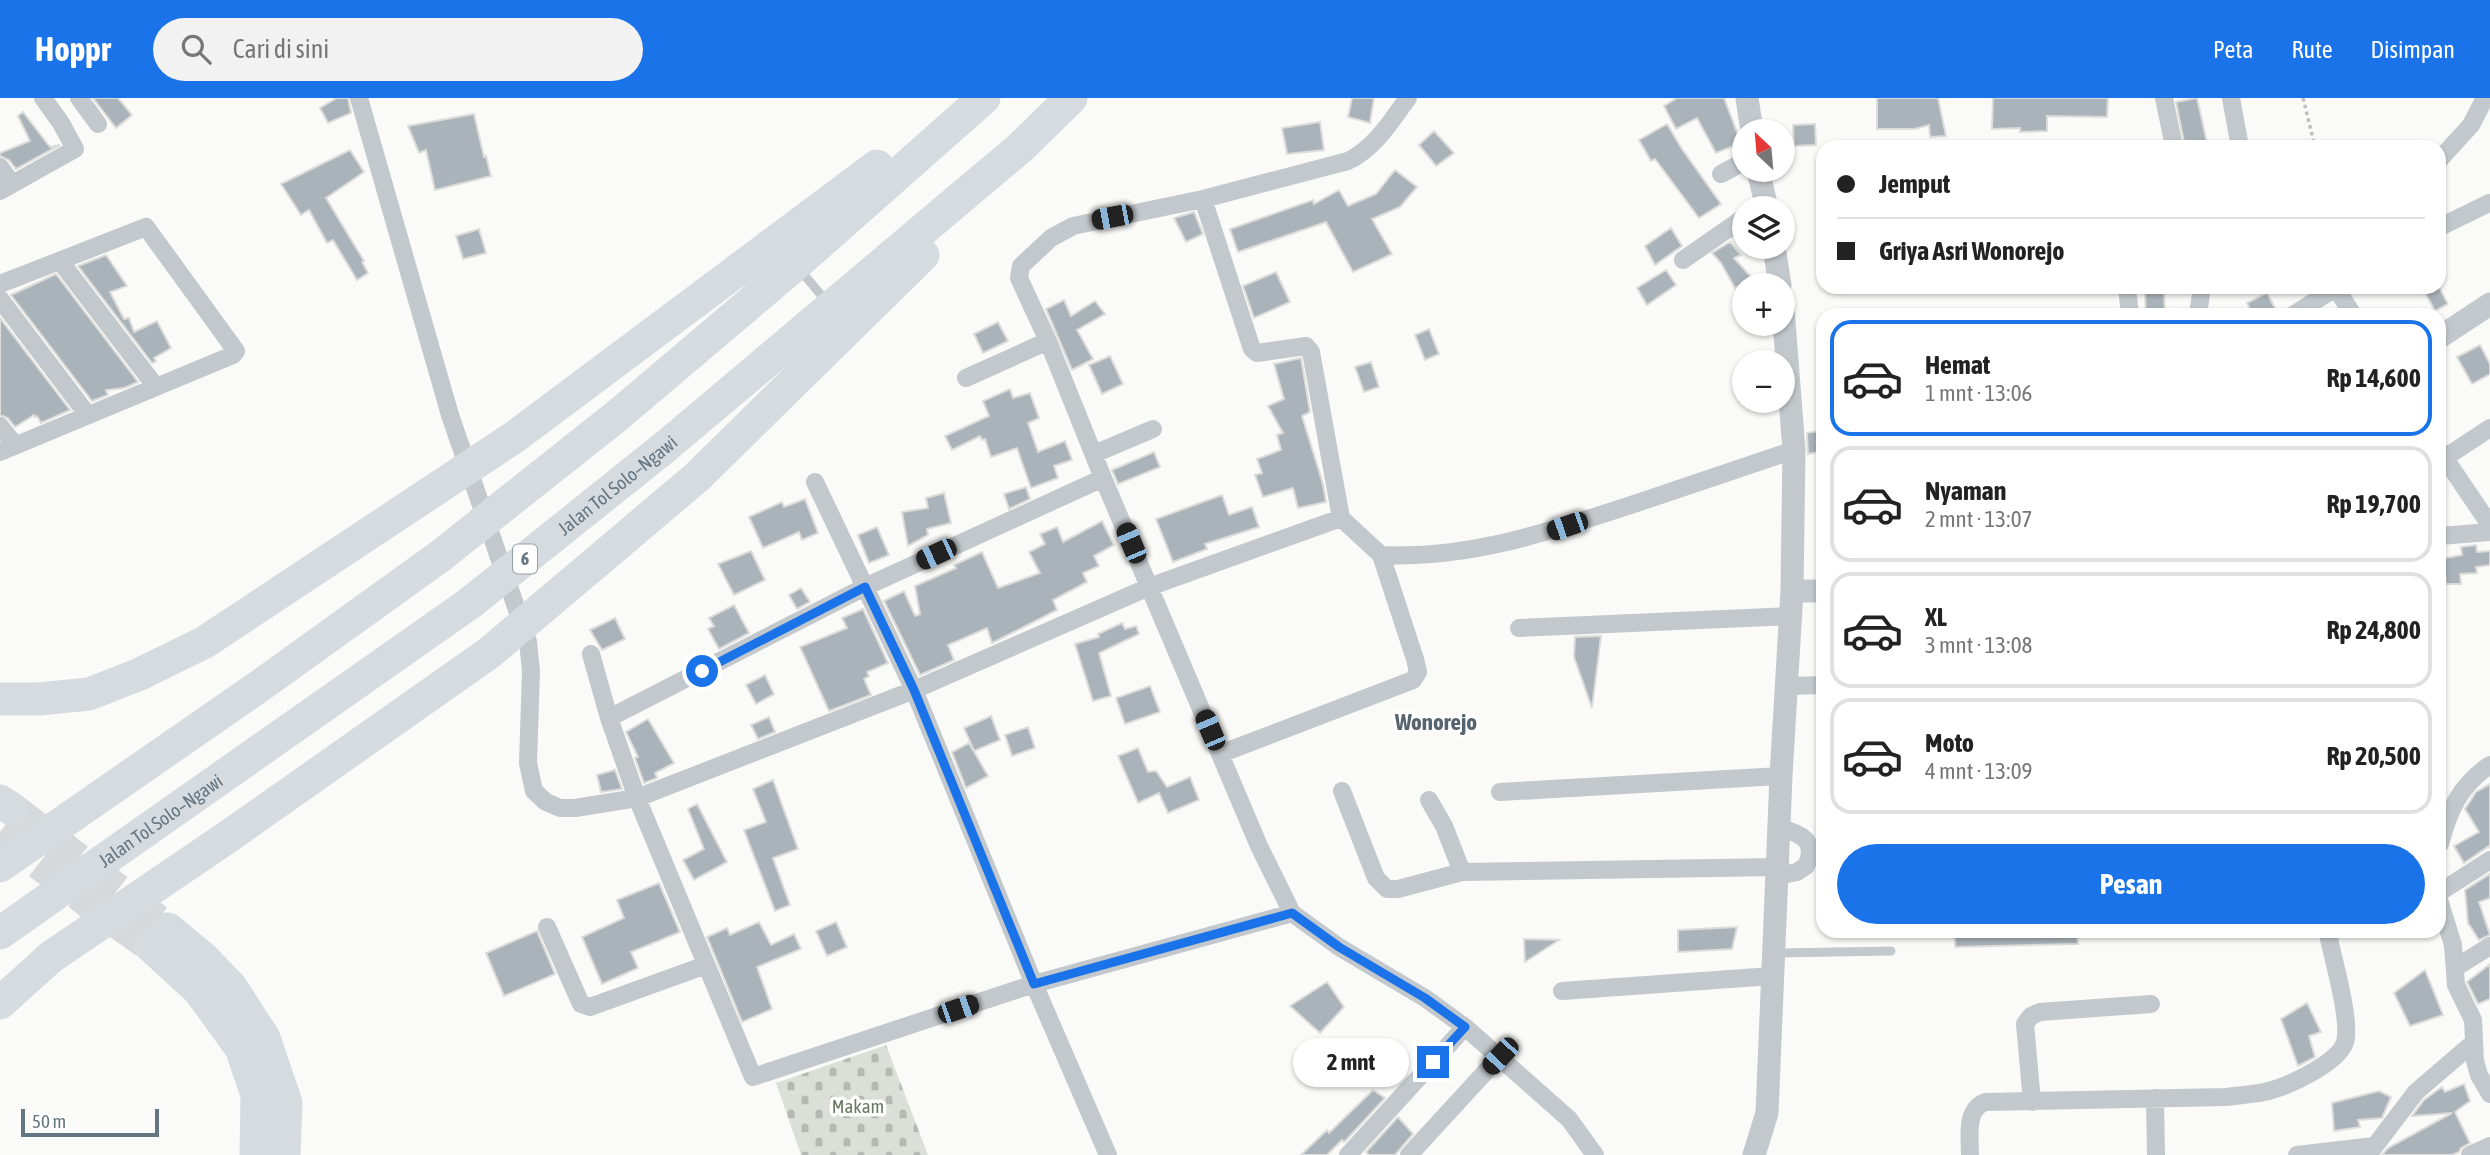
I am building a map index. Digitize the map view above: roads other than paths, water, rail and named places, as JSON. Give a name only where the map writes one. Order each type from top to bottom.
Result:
[{"type":"highway","points":[[0,699],[39,699],[89,694],[140,674],[205,642],[513,438],[969,98]]},
{"type":"highway","points":[[0,866],[261,685],[439,557],[618,415],[795,265],[984,98]]},
{"type":"highway","name":"Jalan Tol Solo–Ngawi","points":[[0,933],[470,603],[665,447],[1021,147],[1071,98]]},
{"type":"highway","points":[[0,1003],[51,957],[229,836],[499,644],[697,477],[960,218],[1021,147]]},
{"type":"highway","points":[[256,1155],[257,1094],[241,1048],[159,937],[204,958],[231,988],[264,1038],[286,1103],[284,1155]]},
{"type":"street","points":[[0,167],[6,188],[75,149],[43,98]]},
{"type":"street","points":[[79,98],[98,124]]},
{"type":"street","points":[[359,98],[450,415],[528,642],[531,671],[528,763],[534,791],[546,802],[560,808],[637,799],[914,690],[1149,587],[1341,518]]},
{"type":"street","points":[[1408,98],[1375,141],[1359,156],[1203,199],[1073,226],[1051,238],[1021,266],[1019,278],[1048,341],[1259,846],[1292,913],[1339,947],[1425,998],[1465,1027],[1569,1119],[1595,1155]]},
{"type":"street","points":[[1747,98],[1750,119]]},
{"type":"street","points":[[2164,98],[2173,140]]},
{"type":"street","points":[[2231,98],[2239,140]]},
{"type":"street","points":[[2446,152],[2471,125],[2485,98]]},
{"type":"street","points":[[1721,174],[1732,168]]},
{"type":"street","points":[[1203,199],[1252,349],[1257,353],[1306,346],[1311,352],[1341,518],[1381,555],[1418,672],[1413,680],[1220,754]]},
{"type":"street","points":[[2446,224],[2489,203]]},
{"type":"street","points":[[1683,260],[1732,226]]},
{"type":"street","points":[[0,284],[142,227],[149,229],[236,351],[233,355],[7,449],[0,426]]},
{"type":"street","points":[[60,261],[156,387]]},
{"type":"street","points":[[2304,308],[2326,294]]},
{"type":"street","points":[[0,299],[87,415]]},
{"type":"street","points":[[2446,333],[2490,304]]},
{"type":"street","points":[[1754,1155],[1767,1113],[1781,776],[1792,591],[1794,450],[1785,336]]},
{"type":"street","points":[[966,377],[1048,341]]},
{"type":"street","points":[[2446,454],[2490,428]]},
{"type":"street","points":[[1094,454],[1153,429]]},
{"type":"street","points":[[1381,555],[1417,557],[1542,535],[1794,450]]},
{"type":"street","points":[[2446,464],[2490,524]]},
{"type":"street","points":[[609,718],[865,587],[1103,478]]},
{"type":"street","points":[[815,482],[914,690],[1034,984],[1108,1155]]},
{"type":"street","points":[[2446,536],[2490,532]]},
{"type":"street","points":[[1792,591],[1816,591]]},
{"type":"street","points":[[1519,628],[1791,616]]},
{"type":"street","points":[[592,654],[609,718],[637,799],[753,1077],[1034,984],[1292,913]]},
{"type":"street","points":[[1788,686],[1816,685]]},
{"type":"street","points":[[2446,824],[2451,807],[2459,794],[2469,781],[2490,765]]},
{"type":"street","points":[[1500,792],[1781,776]]},
{"type":"street","points":[[1342,792],[1376,878],[1382,886],[1398,890],[1462,873],[1797,872],[1816,854]]},
{"type":"street","points":[[1429,800],[1444,826],[1462,873]]},
{"type":"street","points":[[1779,828],[1799,832],[1816,852]]},
{"type":"street","points":[[2446,888],[2490,860]]},
{"type":"street","points":[[2446,921],[2458,991],[2473,1020],[2473,1043],[2479,1075],[2490,1094]]},
{"type":"street","points":[[547,927],[574,993],[581,1004],[590,1007],[706,965]]},
{"type":"street","points":[[1970,1155],[1971,1117],[1978,1105],[1985,1101],[2225,1097],[2265,1092],[2298,1079],[2340,1052],[2346,1039],[2329,938]]},
{"type":"street","points":[[2455,968],[2490,946]]},
{"type":"street","points":[[1562,991],[1773,965]]},
{"type":"street","points":[[2032,1102],[2025,1024],[2032,1016],[2040,1012],[2151,1004]]},
{"type":"street","points":[[1348,1155],[1465,1027]]},
{"type":"street","points":[[2297,1155],[2371,1151],[2416,1092],[2473,1043]]},
{"type":"street","points":[[1409,1155],[1500,1056]]},
{"type":"street","points":[[2155,1098],[2156,1155]]},
{"type":"street","points":[[2470,1155],[2490,1146]]},
{"type":"lane","points":[[795,265],[831,306]]},
{"type":"lane","points":[[1773,965],[1891,951]]},
{"type":"tunnel","points":[[12,809],[168,929]]},
{"type":"tunnel","points":[[0,832],[89,902],[150,945]]},
{"type":"district","name":"Wonorejo","points":[[1436,722]]},
{"type":"park label","name":"Makam","points":[[858,1106]]}]
